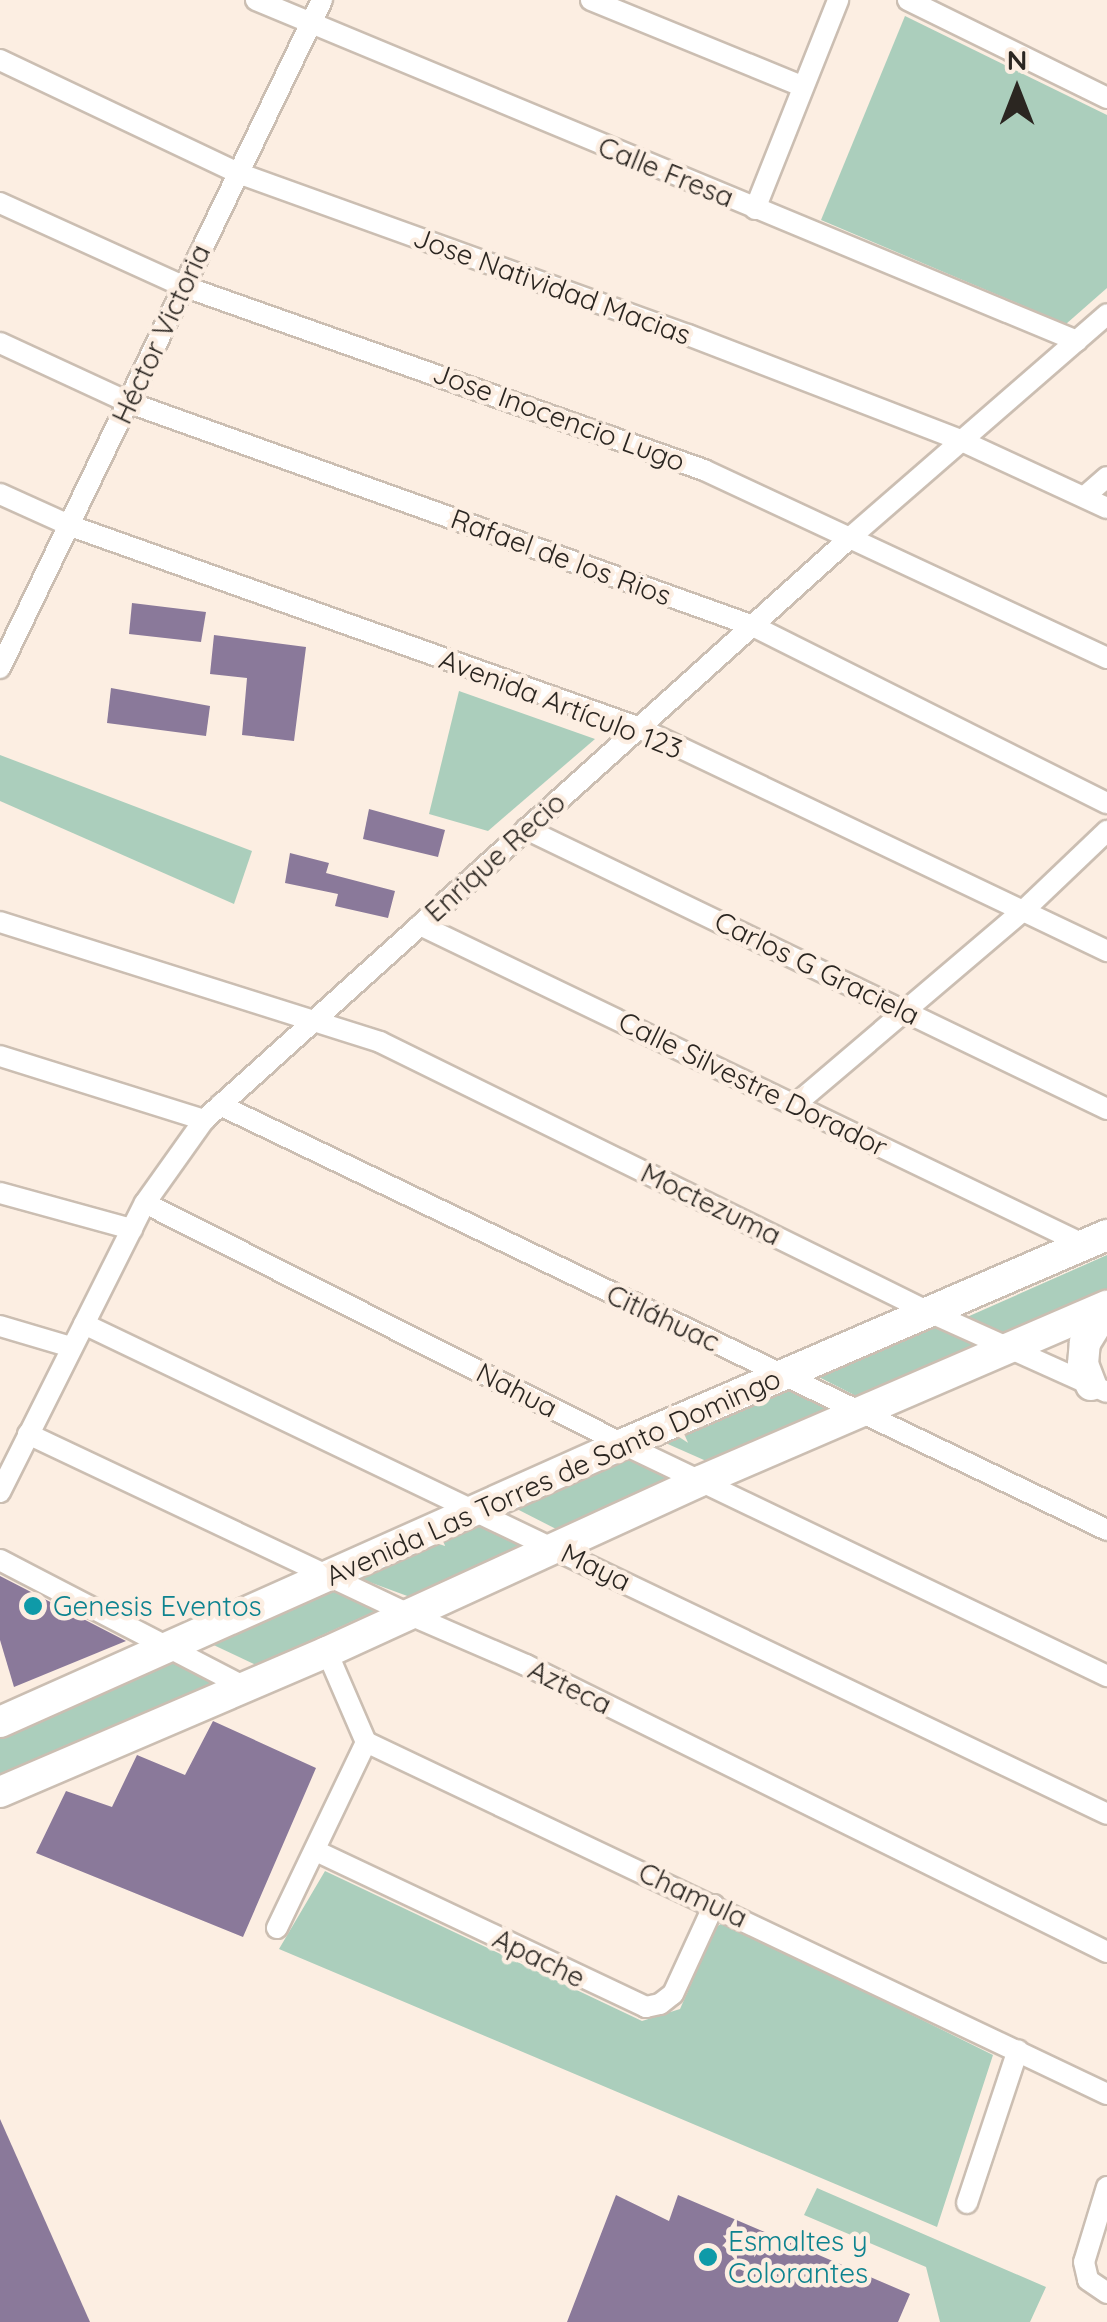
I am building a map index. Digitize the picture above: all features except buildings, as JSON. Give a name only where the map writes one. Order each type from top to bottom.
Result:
[{"type":"street","name":"Calle Fresa","points":[[256,0],[1077,341]]},
{"type":"street","name":"Héctor Victoria","points":[[2,658],[71,526],[182,286],[322,0]]},
{"type":"street","points":[[592,0],[802,86]]},
{"type":"street","points":[[755,209],[838,0]]},
{"type":"street","points":[[908,0],[1107,98]]},
{"type":"street","name":"Jose Natividad Macias","points":[[0,60],[238,173],[688,335],[962,441],[1107,508]]},
{"type":"street","name":"Jose Inocencio Lugo","points":[[0,203],[182,286],[704,470],[1107,658]]},
{"type":"street","name":"Enrique Recio","points":[[0,1492],[145,1203],[212,1112],[852,536],[1107,314]]},
{"type":"street","name":"Rafael de los Rios","points":[[0,343],[130,403],[752,626],[1107,803]]},
{"type":"street","points":[[1084,497],[1107,477]]},
{"type":"street","name":"Avenida Artículo 123","points":[[0,494],[71,526],[638,728],[1107,951]]},
{"type":"street","name":"Carlos G Graciela","points":[[526,830],[1107,1109]]},
{"type":"street","points":[[797,1103],[1024,910],[1107,831]]},
{"type":"street","name":"Moctezuma","points":[[0,922],[314,1019],[416,1058],[929,1312],[1099,1388]]},
{"type":"street","name":"Calle Silvestre Dorador","points":[[420,926],[1096,1240]]},
{"type":"street","name":"Citláhuac","points":[[0,1056],[212,1112],[866,1412],[1107,1530]]},
{"type":"street","points":[[0,1193],[132,1230]]},
{"type":"street","name":"Nahua","points":[[145,1203],[623,1444],[1107,1676]]},
{"type":"street","name":"Avenida Las Torres de Santo Domingo","points":[[0,1722],[782,1374],[1096,1240]]},
{"type":"street","points":[[0,1792],[328,1652],[700,1481],[1107,1307]]},
{"type":"street","points":[[1099,1388],[1083,1364],[1085,1343],[1107,1307]]},
{"type":"street","name":"Maya","points":[[84,1324],[1107,1814]]},
{"type":"street","points":[[0,1326],[71,1347]]},
{"type":"street","name":"Azteca","points":[[28,1434],[328,1577],[526,1665],[1107,1952]]},
{"type":"street","points":[[0,1560],[245,1686]]},
{"type":"street","points":[[277,1928],[366,1742],[328,1652]]},
{"type":"street","name":"Chamula","points":[[366,1742],[1107,2094]]},
{"type":"street","name":"Apache","points":[[316,1852],[646,2007],[660,2004],[673,1994],[714,1905]]},
{"type":"street","points":[[967,2204],[1018,2050]]},
{"type":"street","points":[[1107,2187],[1084,2262],[1088,2280],[1107,2294]]},
{"type":"green space","points":[[905,16],[1107,115],[1107,288],[1066,324],[821,220]]},
{"type":"green space","points":[[459,691],[595,739],[488,831],[429,814]]},
{"type":"green space","points":[[0,755],[252,851],[234,904],[0,801]]},
{"type":"green space","points":[[1107,1255],[1107,1300],[1013,1341],[967,1317]]},
{"type":"green space","points":[[930,1320],[986,1345],[864,1400],[811,1373]]},
{"type":"green space","points":[[785,1385],[835,1410],[713,1464],[661,1441]]},
{"type":"green space","points":[[627,1455],[677,1478],[560,1531],[513,1507]]},
{"type":"green space","points":[[486,1517],[540,1542],[410,1597],[353,1576]]},
{"type":"green space","points":[[329,1586],[380,1609],[256,1665],[203,1640]]},
{"type":"green space","points":[[175,1651],[227,1678],[0,1778],[0,1729]]},
{"type":"green space","points":[[325,1871],[642,2021],[680,2009],[716,1927],[724,1922],[993,2055],[937,2227],[279,1949]]},
{"type":"green space","points":[[817,2188],[1046,2287],[1030,2322],[940,2322],[926,2267],[804,2215]]},
{"type":"place","name":"Genesis Eventos","points":[[33,1606]]},
{"type":"place","name":"Esmaltes y Colorantes","points":[[708,2257]]}]
